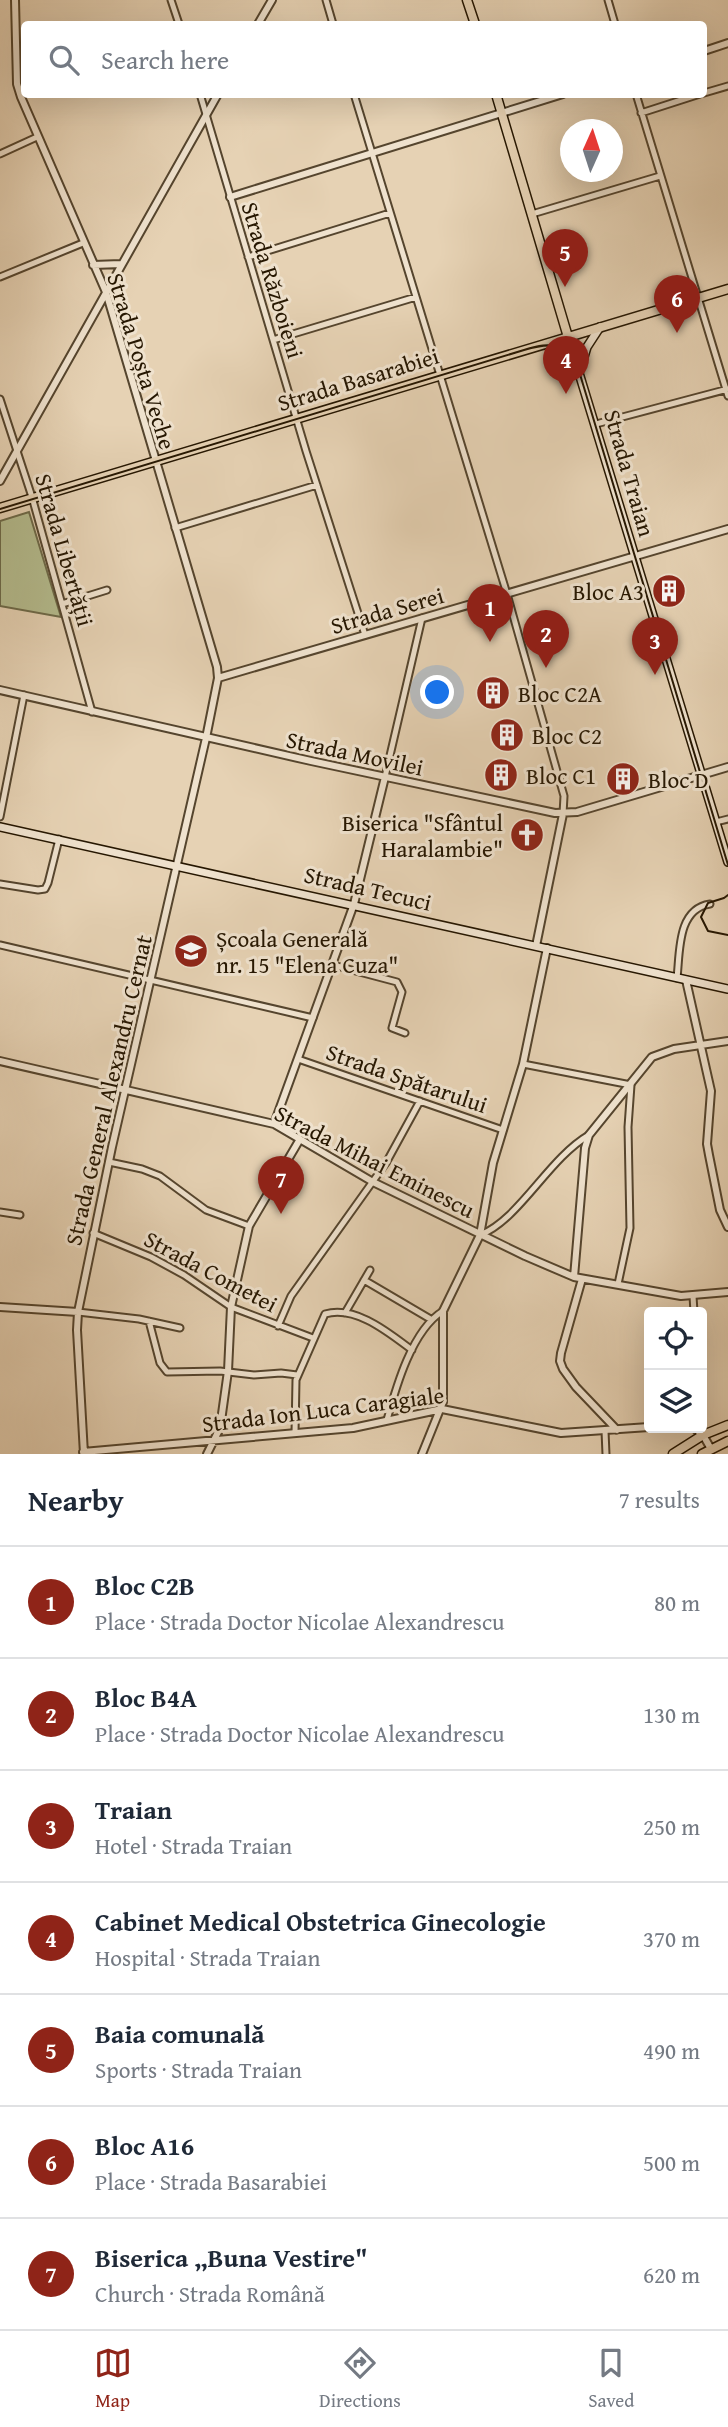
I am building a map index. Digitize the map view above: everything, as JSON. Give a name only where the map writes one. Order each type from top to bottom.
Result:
[{"type":"main road","points":[[467,0],[474,21]]},
{"type":"main road","name":"Strada Traian","points":[[497,98],[728,862]]},
{"type":"main road","name":"Strada Basarabiei","points":[[0,508],[728,289]]},
{"type":"main road","points":[[579,371],[587,347],[600,327]]},
{"type":"main road","name":"Strada Tecuci","points":[[0,827],[728,989]]},
{"type":"main road","points":[[673,1454],[703,1435],[728,1425]]},
{"type":"main road","points":[[707,1452],[728,1441]]},
{"type":"street","name":"Strada Poșta Veche","points":[[15,0],[17,84],[21,95]]},
{"type":"street","points":[[171,0],[178,21]]},
{"type":"street","points":[[260,21],[272,0]]},
{"type":"street","points":[[326,0],[332,21]]},
{"type":"street","points":[[608,0],[614,21]]},
{"type":"street","points":[[707,50],[728,43]]},
{"type":"street","points":[[707,92],[728,86]]},
{"type":"street","name":"Strada Poșta Veche","points":[[22,98],[106,292],[216,658],[218,678],[205,738]]},
{"type":"street","name":"Strada Războieni","points":[[201,98],[317,485],[365,635]]},
{"type":"street","points":[[0,481],[216,98]]},
{"type":"street","points":[[355,98],[507,594],[564,796],[563,814],[536,946]]},
{"type":"street","points":[[230,197],[550,98]]},
{"type":"street","points":[[636,98],[728,396]]},
{"type":"street","points":[[641,113],[688,98]]},
{"type":"street","points":[[0,154],[37,137]]},
{"type":"street","points":[[532,214],[660,176]]},
{"type":"street","points":[[248,257],[390,213]]},
{"type":"street","points":[[0,277],[83,243]]},
{"type":"street","points":[[93,265],[121,264]]},
{"type":"street","points":[[273,340],[416,297]]},
{"type":"street","points":[[596,424],[727,389]]},
{"type":"street","name":"Strada Libertății","points":[[0,399],[32,498],[92,712]]},
{"type":"street","points":[[175,528],[317,485]]},
{"type":"street","name":"Strada Serei","points":[[218,678],[728,529]]},
{"type":"street","points":[[62,604],[107,590]]},
{"type":"street","points":[[274,1124],[354,904],[422,618]]},
{"type":"street","name":"Strada Movilei","points":[[0,690],[205,738],[563,814],[728,767]]},
{"type":"street","points":[[0,817],[24,695]]},
{"type":"street","name":"Strada General Alexandru Cernat","points":[[83,1453],[78,1312],[93,1233],[205,738]]},
{"type":"street","points":[[716,822],[728,819]]},
{"type":"street","points":[[0,884],[45,889],[59,839]]},
{"type":"street","points":[[677,978],[684,930],[689,915],[698,907],[710,904]]},
{"type":"street","points":[[0,945],[313,1018]]},
{"type":"street","points":[[387,1420],[398,1380],[412,1350],[432,1320],[443,1311],[480,1235],[493,1163],[523,1064],[547,948]]},
{"type":"street","points":[[332,965],[401,985],[402,992],[392,1028],[405,1033]]},
{"type":"street","points":[[686,980],[711,1091],[707,1144],[720,1210],[728,1227]]},
{"type":"street","points":[[480,1235],[498,1226],[553,1165],[589,1135],[652,1058],[666,1051],[728,1041]]},
{"type":"street","name":"Strada Spătarului","points":[[298,1059],[503,1129]]},
{"type":"street","name":"Strada Mihai Eminescu","points":[[0,1061],[274,1124],[373,1182],[480,1235],[574,1277],[694,1296],[728,1292]]},
{"type":"street","points":[[523,1064],[631,1085]]},
{"type":"street","points":[[618,1284],[630,1228],[628,1127],[631,1085]]},
{"type":"street","points":[[278,1326],[290,1296],[373,1182],[420,1101]]},
{"type":"street","points":[[574,1277],[585,1148],[589,1135]]},
{"type":"street","points":[[207,1454],[220,1427],[228,1371],[231,1307],[249,1226],[300,1139]]},
{"type":"street","points":[[109,1163],[142,1169],[160,1176],[206,1210],[249,1226]]},
{"type":"street","points":[[0,1212],[20,1215]]},
{"type":"street","name":"Strada Cometei","points":[[93,1233],[173,1269],[231,1307],[313,1338]]},
{"type":"street","points":[[345,1313],[370,1270]]},
{"type":"street","points":[[582,1279],[560,1357],[561,1365],[576,1387],[617,1430]]},
{"type":"street","points":[[364,1280],[432,1320]]},
{"type":"street","points":[[694,1296],[694,1307]]},
{"type":"street","points":[[0,1307],[78,1312],[149,1321],[180,1328]]},
{"type":"street","points":[[422,1454],[442,1409],[443,1311]]},
{"type":"street","points":[[295,1433],[294,1393],[297,1376],[325,1314],[345,1313],[364,1319],[412,1350]]},
{"type":"street","points":[[149,1321],[160,1363],[167,1372],[228,1371],[254,1375],[281,1373],[297,1376]]},
{"type":"street","name":"Strada Ion Luca Caragiale","points":[[83,1453],[353,1427],[442,1409],[549,1432],[605,1432],[644,1427]]},
{"type":"street","points":[[605,1432],[606,1454]]},
{"type":"street","points":[[700,1433],[707,1452]]},
{"type":"green space","points":[[29,512],[61,617],[0,606],[0,521]]},
{"type":"tram line","points":[[0,509],[524,350],[550,345],[557,347],[568,355],[579,371],[728,865]]},
{"type":"tram line","points":[[728,895],[708,903],[701,917],[708,931],[728,935]]},
{"type":"place","name":"Baia comunală","points":[[565,287]]},
{"type":"place","name":"Bloc A16","points":[[677,333]]},
{"type":"place","name":"Cabinet Medical Obstetrica Ginecologie","points":[[566,394]]},
{"type":"place","name":"Bloc A3","points":[[669,591]]},
{"type":"place","name":"Bloc C2B","points":[[490,642]]},
{"type":"place","name":"Bloc B4A","points":[[546,668]]},
{"type":"place","name":"Traian","points":[[655,675]]},
{"type":"place","name":"Bloc C2A","points":[[493,693]]},
{"type":"place","name":"Bloc C2","points":[[507,735]]},
{"type":"place","name":"Bloc C1","points":[[501,775]]},
{"type":"place","name":"Bloc D","points":[[623,779]]},
{"type":"place","name":"Biserica \"Sfântul Haralambie\"","points":[[527,835]]},
{"type":"place","name":"Școala Generală nr. 15 \"Elena Cuza\"","points":[[191,951]]},
{"type":"place","name":"Biserica „Buna Vestire\"","points":[[281,1214]]}]
